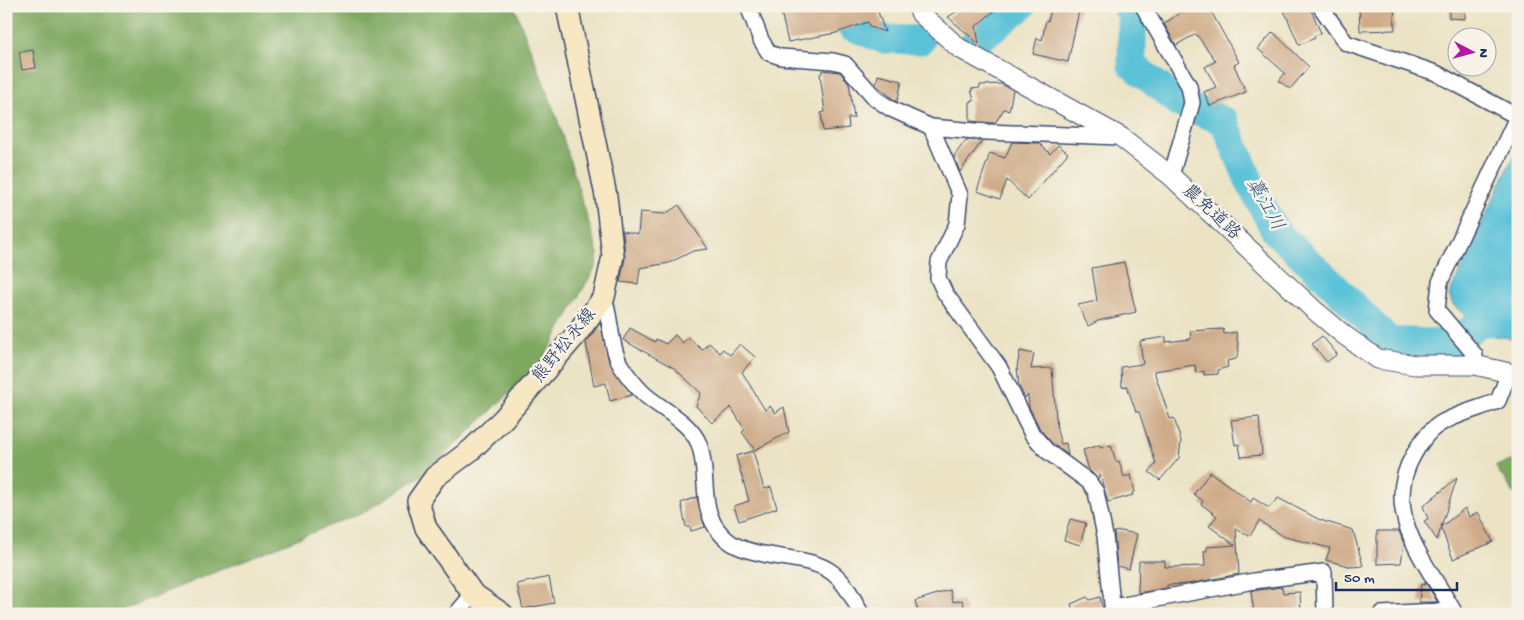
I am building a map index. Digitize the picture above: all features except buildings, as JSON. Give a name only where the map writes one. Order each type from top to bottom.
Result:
[{"type":"main road","name":"熊野松永線","points":[[502,614],[473,594],[426,528],[418,501],[435,477],[471,450],[504,418],[575,336],[604,297],[613,256],[606,196],[566,6]]},
{"type":"street","points":[[748,6],[760,40],[770,53],[781,57],[832,61],[845,64],[876,99],[891,109],[931,127],[987,132],[1121,137]]},
{"type":"street","name":"農免道路","points":[[917,6],[921,14],[960,48],[1121,137],[1171,176],[1313,309],[1344,335],[1378,358],[1415,365],[1475,365],[1513,374]]},
{"type":"street","points":[[1143,6],[1189,86],[1191,107],[1171,176]]},
{"type":"street","points":[[1320,6],[1346,43],[1436,73],[1518,117],[1440,282],[1437,310],[1475,355],[1475,365]]},
{"type":"street","points":[[931,127],[960,195],[957,224],[940,262],[938,278],[945,293],[999,367],[1032,434],[1047,450],[1089,482],[1096,492],[1105,536],[1113,611],[1254,581],[1324,572],[1325,614]]},
{"type":"street","points":[[604,297],[613,340],[621,366],[643,393],[688,428],[699,443],[708,510],[717,531],[731,543],[757,553],[813,562],[835,572],[852,595],[861,614]]},
{"type":"street","points":[[1381,614],[1453,610],[1409,534],[1401,509],[1405,468],[1422,440],[1439,424],[1498,401],[1513,374]]},
{"type":"street","points":[[456,614],[473,594]]},
{"type":"green space","points":[[6,6],[514,6],[556,115],[598,253],[596,266],[541,363],[426,473],[368,510],[112,614],[6,614]]},
{"type":"green space","points":[[1518,459],[1518,499],[1495,466]]},
{"type":"water","points":[[1518,146],[1518,339],[1488,335],[1453,305],[1449,295]]},
{"type":"waterway","name":"藁江川","points":[[843,6],[851,26],[883,39],[921,40]]},
{"type":"waterway","name":"藁江川","points":[[975,42],[1022,6]]},
{"type":"waterway","name":"藁江川","points":[[1126,6],[1132,15],[1132,65],[1181,104],[1224,121],[1252,187],[1276,232],[1324,276],[1389,341],[1451,344],[1477,325],[1518,314]]}]
